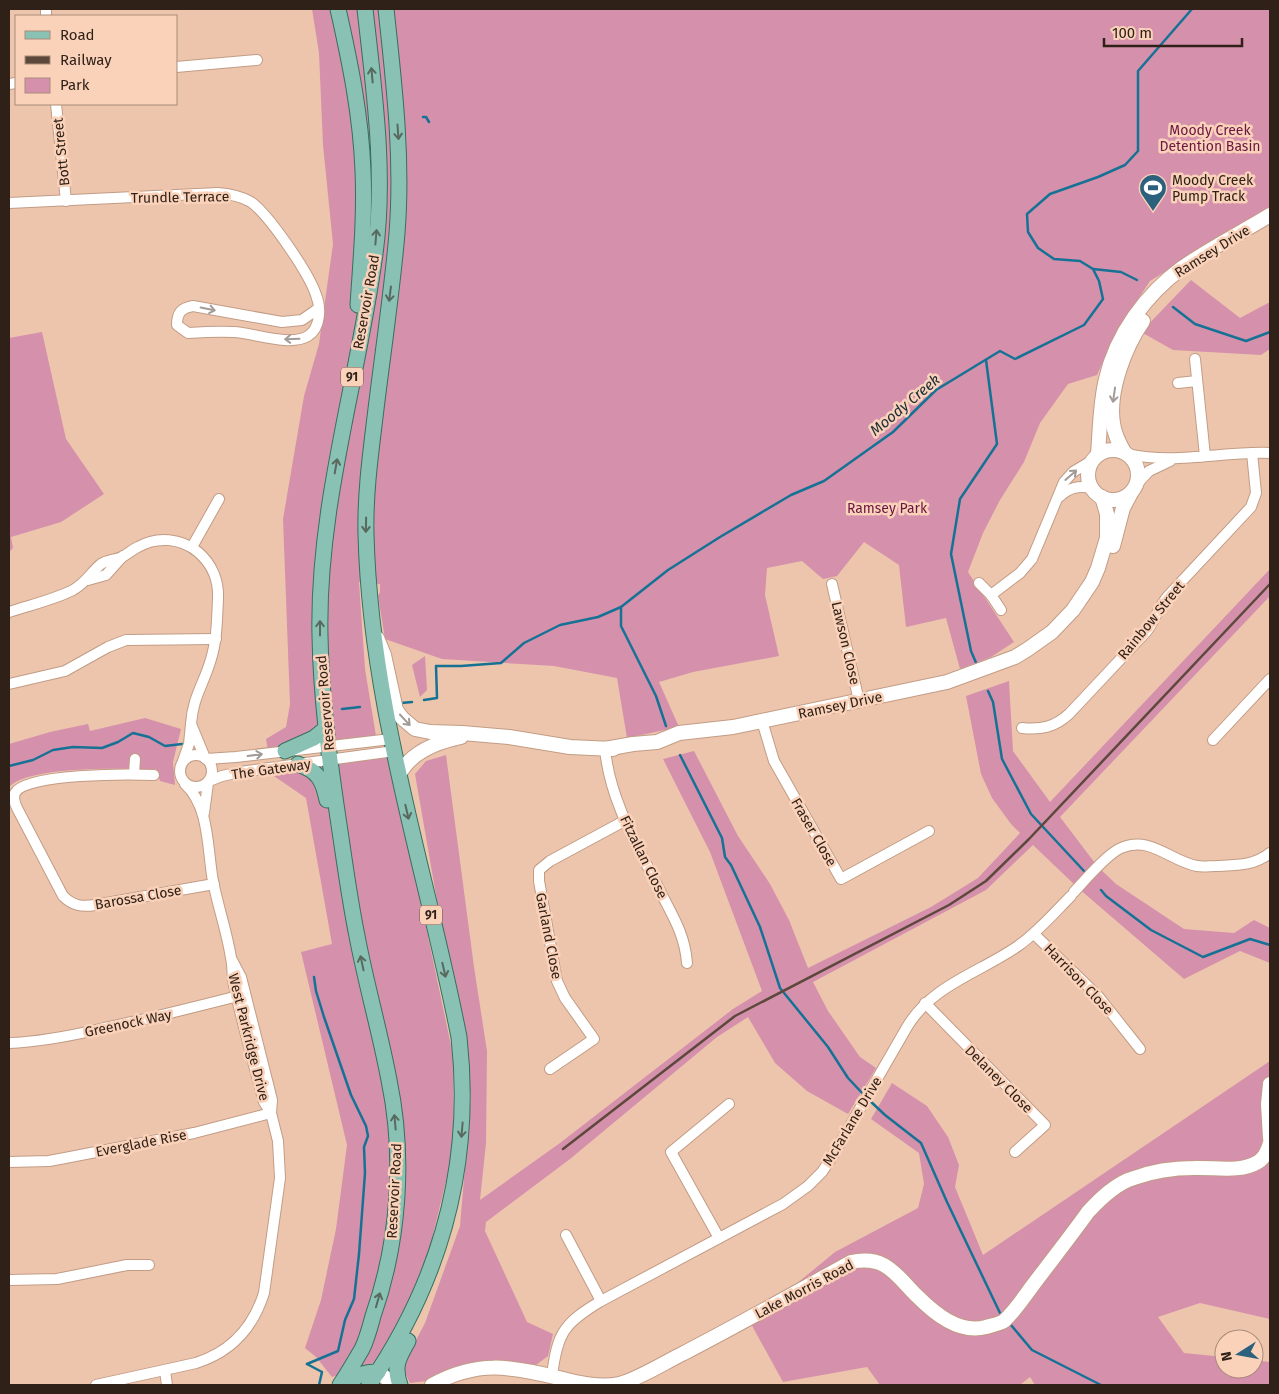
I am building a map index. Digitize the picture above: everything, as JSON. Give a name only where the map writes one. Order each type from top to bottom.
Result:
[{"type":"main road","points":[[338,9],[353,83],[363,170],[362,239],[352,381]]},
{"type":"main road","name":"Reservoir Road","points":[[340,1385],[363,1346],[382,1289],[390,1249],[396,1192],[397,1142],[390,1081],[362,962],[352,906],[325,729],[320,637],[321,582],[334,479],[375,252],[378,215],[379,153],[365,9]]},
{"type":"main road","name":"Reservoir Road","points":[[374,1379],[410,1316],[439,1244],[458,1168],[463,1121],[459,1036],[393,745],[377,662],[367,563],[366,503],[370,454],[398,213],[399,152],[386,9]]},
{"type":"main road","points":[[390,9],[394,83]]},
{"type":"main road","name":"Ramsey Drive","points":[[1096,457],[1106,377],[1122,337],[1140,309],[1152,294],[1180,269],[1270,215]]},
{"type":"main road","name":"Ramsey Drive","points":[[1126,453],[1117,439],[1113,425],[1113,404],[1119,370],[1138,328],[1156,303],[1176,284],[1199,267],[1270,226]]},
{"type":"main road","points":[[1111,450],[1126,453],[1136,465],[1138,478],[1134,489],[1117,500],[1109,500],[1097,493],[1088,474],[1096,457],[1111,450]]},
{"type":"main road","name":"Ramsey Drive","points":[[372,626],[384,656],[396,710],[408,724],[421,731],[509,737],[570,747],[605,749],[657,742],[680,733],[733,727],[947,682],[983,678],[1014,667],[1044,649],[1067,628],[1085,607],[1101,581],[1123,508],[1134,489]]},
{"type":"main road","name":"Ramsey Drive","points":[[947,682],[998,664],[1028,649],[1052,632],[1073,610],[1092,582],[1103,554],[1108,526],[1097,493]]},
{"type":"main road","points":[[285,751],[314,738],[325,729]]},
{"type":"main road","name":"Ramsey Drive","points":[[399,775],[403,767],[417,754],[455,738],[477,735]]},
{"type":"main road","points":[[298,764],[310,768],[323,783],[339,876],[352,906]]},
{"type":"main road","points":[[1270,1084],[1268,1104],[1270,1138]]},
{"type":"main road","name":"Lake Morris Road","points":[[432,1385],[453,1374],[468,1369],[488,1367],[522,1370],[596,1385],[620,1384],[644,1374],[850,1262],[863,1260],[888,1267],[945,1320],[962,1327],[979,1329],[1003,1322],[1020,1303],[1088,1212],[1102,1197],[1131,1178],[1158,1171],[1194,1168],[1231,1169],[1250,1166],[1259,1162],[1266,1154],[1270,1143]]},
{"type":"main road","points":[[400,1385],[396,1368],[398,1360],[420,1318],[448,1245],[455,1215],[458,1168]]},
{"type":"main road","points":[[363,1346],[363,1360],[374,1379]]},
{"type":"main road","points":[[349,1385],[353,1379],[374,1379],[396,1385]]},
{"type":"street","points":[[178,67],[257,60]]},
{"type":"street","name":"Bott Street","points":[[56,105],[66,201]]},
{"type":"street","name":"Trundle Terrace","points":[[9,204],[218,194],[239,196],[259,209],[277,230],[313,286],[319,308]]},
{"type":"street","points":[[193,306],[282,322],[302,320],[319,308],[315,330],[302,339],[292,340],[232,332],[188,333],[177,325],[180,311],[186,307],[193,306]]},
{"type":"street","points":[[1195,359],[1205,456]]},
{"type":"street","points":[[1178,383],[1197,381]]},
{"type":"street","points":[[1126,453],[1151,459],[1270,453]]},
{"type":"street","name":"Rainbow Street","points":[[1022,728],[1042,729],[1058,722],[1069,714],[1146,632],[1168,596],[1251,507],[1256,493],[1252,453]]},
{"type":"street","points":[[991,595],[1020,573],[1032,559],[1045,530],[1050,513],[1059,498],[1067,478],[1096,457]]},
{"type":"street","points":[[1134,489],[1149,471],[1173,459]]},
{"type":"street","points":[[1059,498],[1071,488],[1085,487],[1097,493]]},
{"type":"street","points":[[192,547],[219,499]]},
{"type":"street","points":[[9,612],[62,594],[88,580],[106,575],[122,556],[147,542],[156,540],[176,541],[192,547],[210,566],[217,585],[218,596],[216,639],[211,662],[195,697],[189,744],[183,761],[180,770],[185,784],[194,788],[204,786],[212,772],[210,762],[201,755],[191,756],[183,761]]},
{"type":"street","points":[[979,583],[991,595],[1001,610]]},
{"type":"street","name":"Lawson Close","points":[[832,584],[859,701]]},
{"type":"street","points":[[9,684],[66,671],[108,647],[126,640],[216,639]]},
{"type":"street","points":[[1213,740],[1270,679]]},
{"type":"street","name":"Fraser Close","points":[[762,721],[774,761],[841,879],[929,831]]},
{"type":"street","points":[[191,724],[206,758]]},
{"type":"street","name":"The Gateway","points":[[206,758],[285,751],[329,753],[393,745]]},
{"type":"street","name":"Fitzallan Close","points":[[605,749],[612,787],[682,935],[687,963]]},
{"type":"street","name":"The Gateway","points":[[208,782],[222,776],[240,772],[298,764],[329,753]]},
{"type":"street","points":[[134,774],[135,759]]},
{"type":"street","name":"Barossa Close","points":[[154,775],[72,776],[27,785],[19,788],[14,794],[17,808],[63,896],[69,902],[85,907],[214,884]]},
{"type":"street","name":"West Parkridge Drive","points":[[204,822],[208,782]]},
{"type":"street","name":"West Parkridge Drive","points":[[96,1385],[165,1371],[210,1359],[224,1351],[244,1333],[260,1308],[264,1293],[280,1178],[278,1141],[272,1113],[264,1102],[241,995],[233,978],[232,960],[214,884],[204,822],[196,797],[185,784]]},
{"type":"street","name":"Garland Close","points":[[550,1069],[594,1039],[565,998],[557,981],[539,881],[540,870],[550,862],[626,820]]},
{"type":"street","name":"McFarlane Drive","points":[[552,1376],[555,1352],[562,1333],[569,1323],[583,1312],[783,1204],[808,1186],[822,1172],[832,1157],[914,1015],[940,991],[1017,947],[1034,934],[1112,853],[1130,845],[1140,844],[1156,847],[1178,859],[1197,866],[1245,865],[1262,860],[1270,853]]},
{"type":"street","name":"Harrison Close","points":[[1034,934],[1098,996],[1140,1048]]},
{"type":"street","name":"Greenock Way","points":[[9,1043],[32,1042],[92,1031],[166,1015],[241,995]]},
{"type":"street","name":"Delaney Close","points":[[925,1003],[1045,1125],[1015,1152]]},
{"type":"street","points":[[719,1238],[672,1152],[729,1104]]},
{"type":"street","name":"Everglade Rise","points":[[9,1162],[49,1161],[194,1133],[272,1113]]},
{"type":"street","points":[[566,1236],[601,1301]]},
{"type":"street","points":[[9,1280],[57,1278],[127,1265],[149,1265]]},
{"type":"street","points":[[165,1371],[168,1385]]},
{"type":"green space","points":[[312,9],[1270,9],[1270,208],[1150,281],[1118,329],[1097,375],[1068,384],[1040,423],[1024,462],[1000,500],[983,533],[968,572],[1014,642],[991,657],[960,669],[946,618],[906,627],[899,565],[864,542],[837,576],[823,579],[802,561],[767,568],[765,595],[779,656],[693,672],[659,682],[679,727],[627,738],[617,678],[554,666],[442,659],[385,639],[378,596],[380,584],[359,582],[365,669],[376,736],[332,740],[268,751],[266,739],[286,727],[290,704],[283,519],[304,396],[319,344],[333,244],[323,145],[319,53]]},
{"type":"green space","points":[[1191,280],[1240,318],[1270,302],[1270,349],[1261,355],[1173,350],[1141,332]]},
{"type":"green space","points":[[42,332],[66,439],[104,494],[61,522],[11,537],[13,548],[9,552],[9,338]]},
{"type":"green space","points":[[1270,569],[1270,596],[1060,817],[1098,867],[1116,884],[1184,929],[1234,933],[1254,920],[1270,928],[1270,963],[1240,951],[1184,979],[1078,888],[1033,845],[986,890],[813,982],[828,1011],[860,1057],[876,1068],[848,1114],[807,1091],[775,1063],[748,1017],[717,1037],[570,1159],[486,1222],[485,1231],[527,1322],[553,1334],[548,1356],[532,1368],[410,1383],[402,1367],[425,1323],[460,1226],[471,1096],[415,774],[426,761],[446,755],[487,1051],[486,1143],[480,1200],[560,1143],[733,1009],[762,991],[710,852],[663,759],[694,751],[738,836],[770,884],[789,920],[808,968],[931,907],[978,878],[1020,833],[992,798],[981,774],[966,696],[1009,681],[1013,751],[1050,802]]},
{"type":"green space","points":[[425,656],[427,690],[420,697],[412,665]]},
{"type":"green space","points":[[145,718],[181,729],[173,762],[175,785],[160,781],[156,769],[101,769],[36,775],[20,780],[9,787],[9,744],[50,732],[88,724],[90,731]]},
{"type":"green space","points":[[387,756],[411,856],[453,1055],[454,1148],[424,1272],[376,1362],[332,1377],[316,1357],[305,1348],[321,1300],[336,1229],[347,1145],[301,952],[332,944],[306,798],[271,774]]},
{"type":"green space","points":[[1270,1061],[1270,1319],[1200,1303],[1158,1317],[1184,1353],[1214,1356],[1214,1379],[1264,1379],[1264,1361],[1270,1362],[1270,1385],[1035,1385],[1030,1377],[1020,1385],[880,1385],[867,1367],[783,1382],[750,1322],[835,1252],[918,1208],[924,1184],[919,1153],[871,1119],[892,1083],[927,1106],[948,1137],[959,1165],[955,1187],[983,1255]]},
{"type":"waterway","name":"Moody Creek","points":[[666,726],[656,696],[621,626],[621,607],[668,570],[720,537],[791,495],[824,481],[893,432],[936,390],[1000,351],[1015,359],[1084,325],[1103,299],[1099,281],[1093,269],[1080,261],[1054,259],[1038,248],[1028,232],[1027,214],[1050,194],[1125,165],[1138,151],[1138,71],[1192,9]]},
{"type":"waterway","points":[[423,117],[426,117],[429,122]]},
{"type":"waterway","points":[[1093,269],[1121,272],[1137,280]]},
{"type":"waterway","points":[[1173,307],[1195,324],[1246,341],[1270,332]]},
{"type":"waterway","points":[[977,665],[971,651],[951,554],[960,499],[997,444],[986,360]]},
{"type":"waterway","points":[[424,700],[437,698],[436,666],[501,663],[524,643],[560,625],[598,617],[621,607]]},
{"type":"waterway","points":[[988,691],[993,702],[1002,759],[1031,814],[1084,871]]},
{"type":"waterway","points":[[401,703],[412,702]]},
{"type":"waterway","points":[[342,709],[360,707]]},
{"type":"waterway","points":[[9,766],[33,760],[53,750],[73,747],[102,748],[118,742],[133,733],[149,737],[165,746],[182,744]]},
{"type":"waterway","points":[[680,755],[722,838],[725,857],[731,865],[760,927],[780,988],[828,1047],[848,1078],[864,1095]]},
{"type":"waterway","points":[[1101,890],[1106,896],[1151,930],[1203,957],[1250,939],[1270,945]]},
{"type":"waterway","points":[[307,1364],[338,1351],[345,1320],[354,1299],[365,1173],[364,1147],[368,1136],[366,1126],[351,1095],[324,1017],[314,977]]},
{"type":"waterway","points":[[868,1099],[921,1143],[1000,1313]]},
{"type":"waterway","points":[[1011,1325],[1032,1350],[1101,1385]]},
{"type":"waterway","points":[[307,1364],[322,1372],[319,1385]]},
{"type":"railway","points":[[563,1149],[735,1016],[949,905],[986,881],[1029,839],[1270,584]]},
{"type":"place","name":"Moody Creek Pump Track","points":[[1153,212]]},
{"type":"park label","name":"Moody Creek Detention Basin","points":[[1210,138]]},
{"type":"park label","name":"Ramsey Park","points":[[887,508]]}]
